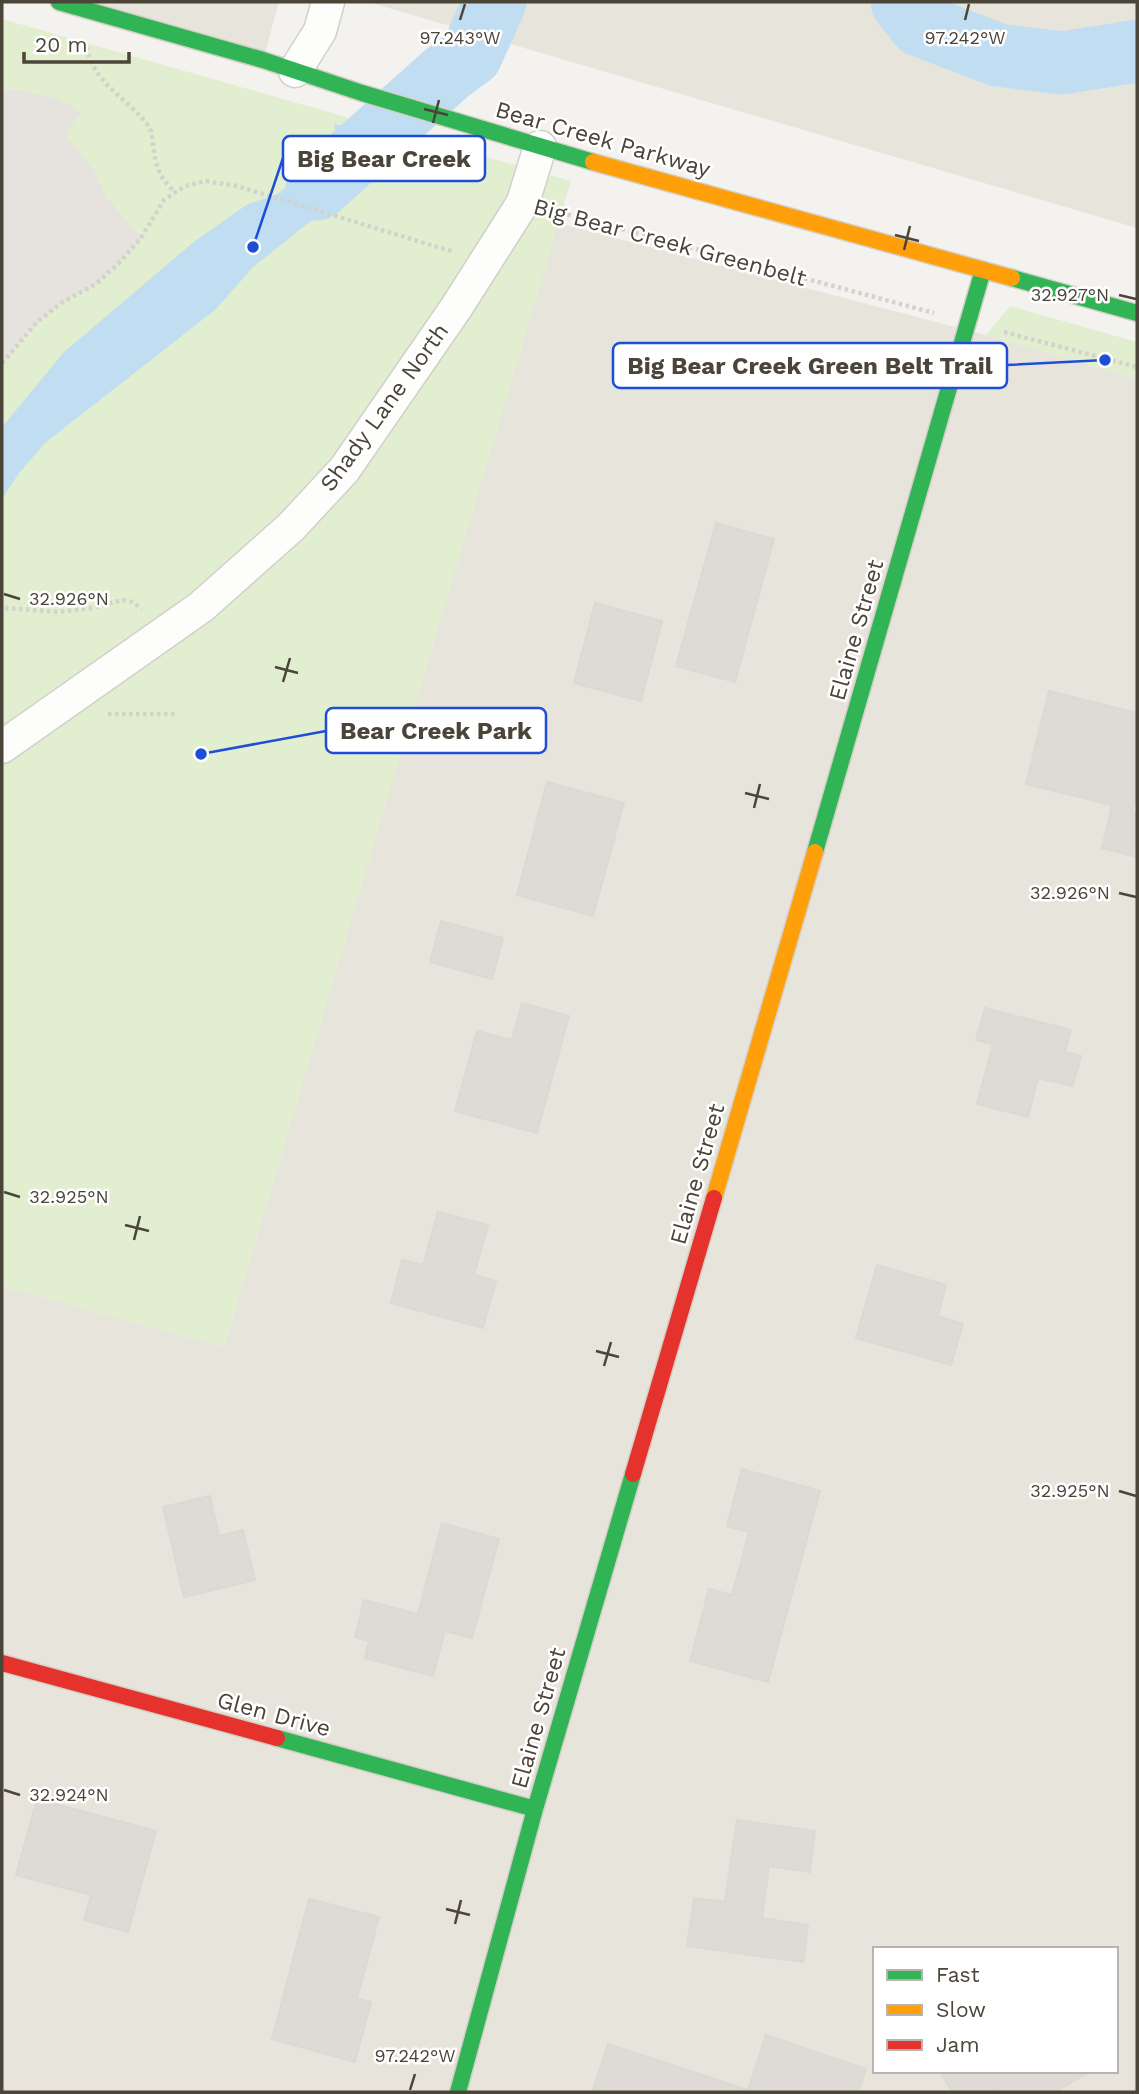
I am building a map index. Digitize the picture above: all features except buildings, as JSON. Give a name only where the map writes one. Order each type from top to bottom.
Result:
[{"type":"street","name":"Bear Creek Parkway","points":[[59,2],[540,147],[1137,313]]},
{"type":"street","points":[[295,71],[320,31],[328,2]]},
{"type":"street","name":"Shady Lane North","points":[[2,747],[201,607],[291,527],[344,470],[487,261],[523,202],[540,147]]},
{"type":"street","name":"Elaine Street","points":[[458,2092],[534,1810],[970,323],[983,270]]},
{"type":"street","name":"Glen Drive","points":[[2,1663],[534,1810]]},
{"type":"path","points":[[87,43],[88,55],[101,77],[150,127],[159,171],[163,181],[176,193]]},
{"type":"path","points":[[2,363],[37,322],[61,303],[96,284],[120,263],[141,238],[164,200],[186,186],[206,181],[237,186],[458,253]]},
{"type":"path","name":"Big Bear Creek Greenbelt","points":[[523,202],[1137,367]]},
{"type":"path","points":[[5,608],[59,612],[123,600],[132,601],[141,608],[162,635]]},
{"type":"path","points":[[82,692],[96,710],[104,714],[175,714]]},
{"type":"shaded area","points":[[59,2],[279,2],[263,60]]},
{"type":"shaded area","points":[[368,2],[1137,2],[1137,228]]},
{"type":"shaded area","points":[[2,90],[18,90],[56,98],[81,112],[65,134],[94,171],[108,199],[141,238],[96,284],[61,303],[37,322],[2,363]]},
{"type":"shaded area","points":[[558,223],[986,335],[1137,379],[1137,2092],[2,2092],[2,1286],[224,1347]]},
{"type":"green space","points":[[2,19],[571,181],[224,1347],[2,1286]]},
{"type":"green space","points":[[1010,306],[1137,342],[1137,379],[986,335]]},
{"type":"water","points":[[334,124],[426,141],[379,163],[361,181],[253,267],[216,309],[45,443],[19,473],[2,499],[2,427],[64,352],[195,241],[248,204],[277,194],[324,160],[337,140]]},
{"type":"waterway","points":[[317,189],[448,72],[471,55],[495,2]]},
{"type":"waterway","points":[[902,2],[920,25],[998,55],[1062,63],[1137,51]]},
{"type":"traffic: fast","points":[[59,2],[263,60],[362,93],[593,162]]},
{"type":"traffic: fast","points":[[815,852],[983,270]]},
{"type":"traffic: fast","points":[[1012,278],[1137,313]]},
{"type":"traffic: fast","points":[[458,2092],[535,1809],[633,1474]]},
{"type":"traffic: fast","points":[[277,1738],[535,1809]]},
{"type":"traffic: slow","points":[[593,162],[1012,278]]},
{"type":"traffic: slow","points":[[714,1198],[815,852]]},
{"type":"traffic: jam","points":[[633,1474],[714,1198]]},
{"type":"traffic: jam","points":[[2,1663],[277,1738]]},
{"type":"place","name":"Big Bear Creek","points":[[253,247]]},
{"type":"place","name":"Big Bear Creek Green Belt Trail","points":[[1105,360]]},
{"type":"place","name":"Bear Creek Park","points":[[201,754]]}]
